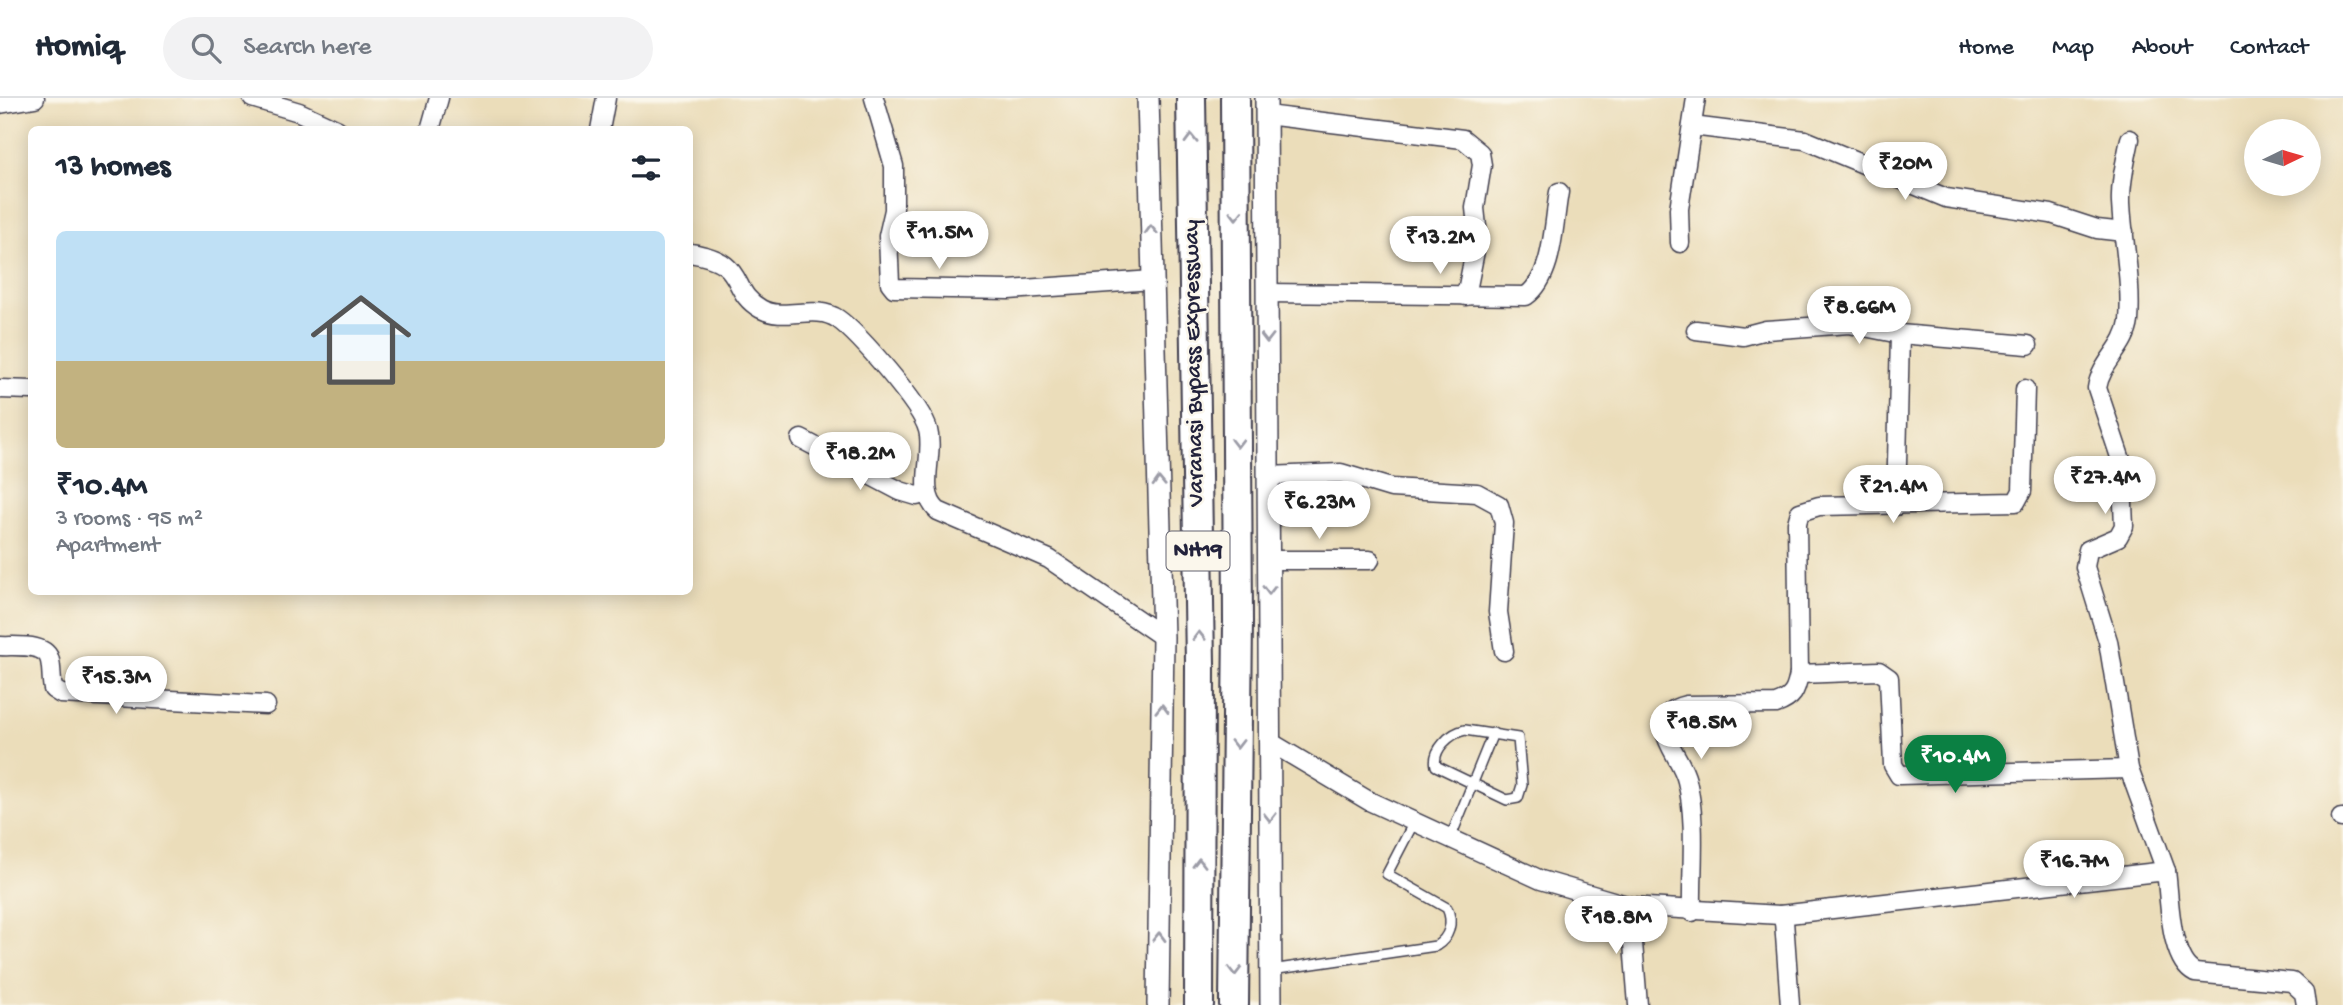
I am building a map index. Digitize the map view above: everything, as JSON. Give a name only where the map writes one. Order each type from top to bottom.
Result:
[{"type":"highway","name":"Varanasi Bypass Expressway","points":[[1191,98],[1200,664],[1199,1005]]},
{"type":"highway","name":"Varanasi Bypass Expressway","points":[[1234,1005],[1238,621],[1235,98]]},
{"type":"street","points":[[0,104],[35,98]]},
{"type":"street","points":[[252,98],[299,111],[330,126]]},
{"type":"street","points":[[431,126],[439,98]]},
{"type":"street","points":[[601,126],[606,98]]},
{"type":"street","points":[[874,98],[894,166],[894,210],[888,236],[890,284],[894,288],[900,291],[1009,290],[1153,281]]},
{"type":"street","points":[[1148,98],[1163,637],[1158,1005]]},
{"type":"street","points":[[1680,243],[1679,209],[1696,98]]},
{"type":"street","points":[[1271,1005],[1266,106],[1463,139],[1474,146],[1482,165],[1475,208],[1478,236],[1466,296]]},
{"type":"street","points":[[1692,127],[1805,140],[1946,198],[2051,214],[2097,229],[2124,232]]},
{"type":"street","points":[[2130,139],[2121,201],[2130,288],[2129,325],[2124,339],[2099,376],[2097,388],[2122,460],[2124,526],[2118,537],[2088,550],[2085,567],[2108,641],[2129,769],[2166,871],[2177,952],[2187,969],[2195,973],[2292,982],[2304,993],[2306,1005]]},
{"type":"street","points":[[1267,293],[1526,296],[1538,288],[1544,274],[1559,192]]},
{"type":"street","points":[[693,254],[718,258],[733,270],[758,308],[775,314],[816,312],[835,317],[852,330],[918,410],[928,429],[930,448],[927,493],[930,504],[938,511],[1049,559],[1163,637]]},
{"type":"street","points":[[1696,330],[1743,336],[1766,330],[1838,324],[1900,334],[2028,345]]},
{"type":"street","points":[[1896,506],[1900,334]]},
{"type":"street","points":[[1692,912],[1690,797],[1682,766],[1665,730],[1667,715],[1674,708],[1686,705],[1776,704],[1788,700],[1796,690],[1800,674],[1797,523],[1800,512],[1819,506],[2016,502],[2022,491],[2025,389]]},
{"type":"street","points":[[0,390],[28,390]]},
{"type":"street","points":[[801,439],[900,491],[917,496],[927,493]]},
{"type":"street","points":[[1268,476],[1341,473],[1380,486],[1466,491],[1493,500],[1502,512],[1504,523],[1498,612],[1504,651]]},
{"type":"street","points":[[1269,560],[1370,560]]},
{"type":"street","points":[[0,646],[45,651],[50,658],[53,689],[61,694],[266,705]]},
{"type":"street","points":[[1800,674],[1879,671],[1889,678],[1893,765],[1899,775],[2129,769]]},
{"type":"street","points":[[1269,742],[1369,801],[1450,839],[1541,880],[1630,906],[1692,912],[1780,915],[1803,910],[2166,871]]},
{"type":"street","points":[[1630,906],[1638,1005]]},
{"type":"street","points":[[1780,915],[1784,921],[1790,1005]]},
{"type":"lane","points":[[1457,732],[1493,733],[1517,738],[1522,793],[1518,798],[1507,800],[1472,785],[1436,766],[1437,754],[1457,732]]},
{"type":"lane","points":[[1450,839],[1493,733]]},
{"type":"lane","points":[[1271,970],[1436,946],[1444,941],[1450,923],[1447,908],[1387,874],[1414,822]]}]
